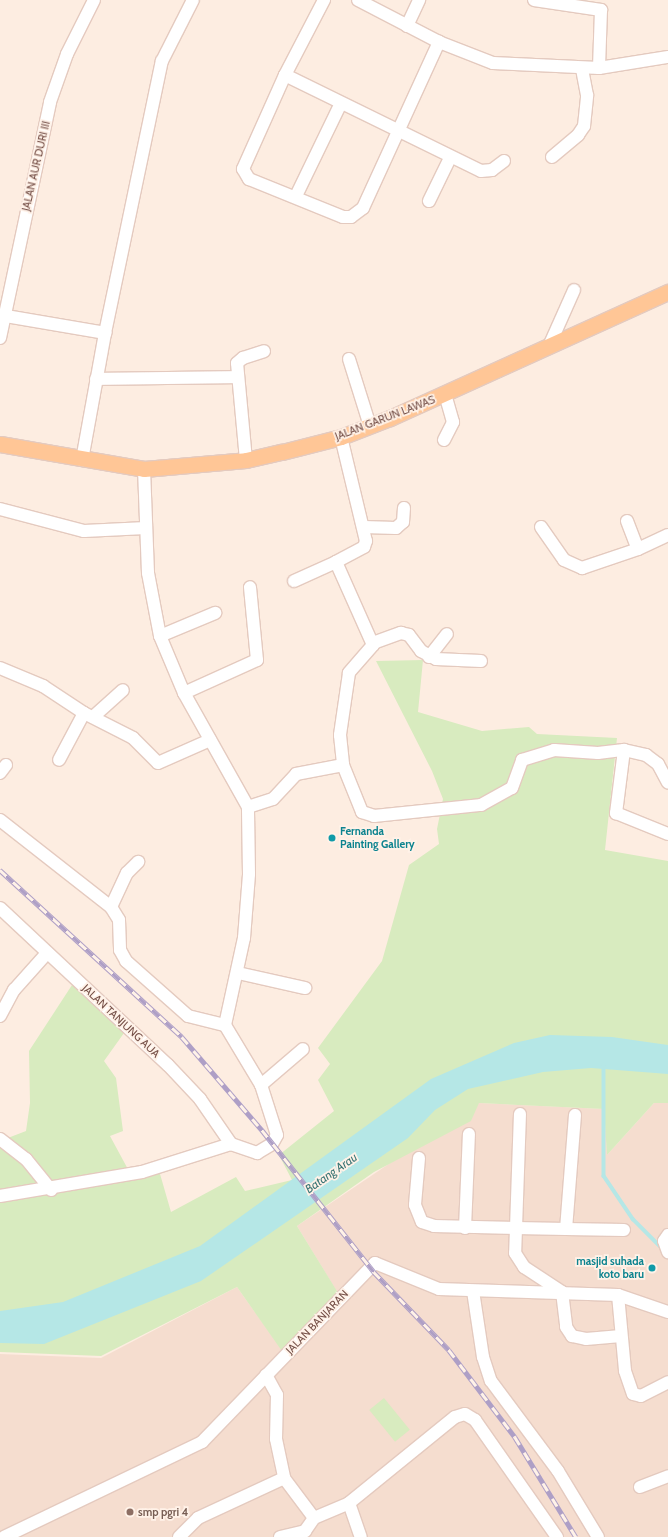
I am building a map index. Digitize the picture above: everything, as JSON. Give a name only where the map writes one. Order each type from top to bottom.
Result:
[{"type":"main road","name":"JALAN GARUN LAWAS","points":[[0,444],[82,460],[144,469],[246,460],[341,437],[370,426],[445,394],[550,344],[668,292]]},
{"type":"street","name":"JALAN AUR DURI III","points":[[0,338],[2,315],[50,102],[67,54],[94,0]]},
{"type":"street","points":[[82,460],[105,333],[162,61],[193,0]]},
{"type":"street","points":[[324,0],[285,75],[243,169],[250,179],[296,196],[343,217],[356,214],[363,208],[439,42]]},
{"type":"street","points":[[358,0],[439,42],[493,63],[582,69],[599,68],[668,57]]},
{"type":"street","points":[[407,26],[419,0]]},
{"type":"street","points":[[534,0],[601,5],[599,68]]},
{"type":"street","points":[[552,157],[578,135],[584,126],[587,94],[582,69]]},
{"type":"street","points":[[285,75],[398,129],[450,158],[484,172],[504,161]]},
{"type":"street","points":[[296,196],[341,103]]},
{"type":"street","points":[[429,201],[450,158]]},
{"type":"street","points":[[550,344],[574,290]]},
{"type":"street","points":[[2,315],[105,333]]},
{"type":"street","points":[[246,460],[238,377],[240,359],[264,351]]},
{"type":"street","points":[[349,359],[370,426]]},
{"type":"street","points":[[96,379],[238,377]]},
{"type":"street","points":[[444,440],[453,422],[445,394]]},
{"type":"street","points":[[294,581],[336,562],[364,547],[364,527],[341,437]]},
{"type":"street","points":[[0,1196],[51,1190],[142,1172],[231,1144],[255,1153],[274,1141],[277,1127],[261,1085],[225,1025],[238,974],[249,874],[248,807],[184,693],[160,636],[149,585],[144,469]]},
{"type":"street","points":[[364,527],[396,528],[403,522],[404,508]]},
{"type":"street","points":[[0,509],[84,531],[146,528]]},
{"type":"street","points":[[627,521],[638,549]]},
{"type":"street","points":[[541,527],[564,560],[576,566],[590,567],[638,549],[668,535]]},
{"type":"street","points":[[336,562],[373,643],[372,651],[356,662],[349,673],[340,735],[343,765],[359,809],[374,816],[481,805],[512,788],[520,762],[540,752],[624,750],[654,760],[668,783]]},
{"type":"street","points":[[184,693],[257,660],[250,587]]},
{"type":"street","points":[[160,636],[214,614]]},
{"type":"street","points":[[373,643],[405,633],[429,656],[481,661]]},
{"type":"street","points":[[429,656],[447,634]]},
{"type":"street","points":[[0,668],[43,686],[88,715],[133,738],[158,763],[210,740]]},
{"type":"street","points":[[59,760],[88,715],[123,690]]},
{"type":"street","points":[[624,750],[616,812],[668,834]]},
{"type":"street","points":[[248,807],[273,798],[296,774],[343,765]]},
{"type":"street","points":[[0,820],[111,907],[119,920],[120,950],[126,961],[188,1016],[225,1025]]},
{"type":"street","points":[[111,907],[127,873],[138,862]]},
{"type":"street","name":"JALAN TANJUNG AUA","points":[[3,915],[47,953],[168,1065],[200,1099],[231,1144]]},
{"type":"street","points":[[0,1016],[14,990],[47,953]]},
{"type":"street","points":[[238,974],[304,988]]},
{"type":"street","points":[[261,1085],[302,1049]]},
{"type":"street","points":[[520,1114],[515,1247],[520,1263],[562,1292],[566,1327],[572,1336],[586,1340],[621,1336]]},
{"type":"street","points":[[566,1229],[575,1115]]},
{"type":"street","points":[[465,1228],[469,1134]]},
{"type":"street","points":[[0,1139],[26,1159],[51,1190]]},
{"type":"street","points":[[419,1158],[415,1205],[418,1216],[428,1225],[465,1228],[624,1230]]},
{"type":"street","points":[[668,1234],[664,1241],[668,1252]]},
{"type":"street","name":"JALAN BANJARAN","points":[[4,1537],[188,1451],[216,1430],[266,1375],[376,1263],[433,1288],[473,1291],[562,1292],[618,1295],[668,1312]]},
{"type":"street","points":[[473,1291],[483,1357],[492,1381],[558,1471],[598,1537]]},
{"type":"street","points":[[618,1295],[625,1371],[633,1394],[641,1396],[668,1382]]},
{"type":"street","points":[[266,1375],[277,1395],[276,1439],[284,1478],[314,1518]]},
{"type":"street","points":[[280,1537],[305,1531],[314,1518],[349,1503],[455,1417],[465,1414],[475,1420],[554,1536]]},
{"type":"street","points":[[179,1537],[198,1518],[284,1478]]},
{"type":"street","points":[[640,1487],[666,1480]]},
{"type":"street","points":[[349,1503],[361,1537]]},
{"type":"shaded area","points":[[479,1103],[605,1109],[607,1155],[654,1103],[668,1103],[668,1537],[0,1537],[0,1354],[101,1358],[237,1287],[284,1353],[339,1295],[297,1226]]},
{"type":"green space","points":[[423,660],[418,712],[482,731],[529,727],[537,734],[617,738],[605,850],[668,861],[668,1103],[654,1103],[607,1155],[604,1109],[479,1103],[471,1121],[374,1172],[297,1226],[340,1296],[284,1354],[237,1287],[101,1356],[0,1352],[0,1141],[26,1131],[30,1103],[29,1051],[72,985],[124,1033],[104,1061],[116,1078],[123,1131],[110,1136],[130,1173],[158,1167],[171,1212],[236,1177],[245,1191],[292,1180],[279,1155],[334,1111],[318,1080],[330,1064],[318,1048],[382,961],[409,865],[439,844],[437,829],[443,799],[432,771],[376,661]]},
{"type":"green space","points":[[384,1398],[410,1430],[395,1442],[369,1410]]},
{"type":"water","name":"Batang Arau","points":[[550,1035],[612,1037],[668,1045],[668,1074],[591,1068],[543,1072],[468,1089],[435,1110],[408,1138],[201,1281],[44,1344],[0,1343],[0,1311],[63,1302],[200,1246],[431,1079],[514,1043]]},
{"type":"waterway","points":[[604,1067],[604,1176],[633,1219],[661,1247]]},
{"type":"railway","points":[[0,870],[182,1037],[262,1130],[374,1272],[449,1350],[515,1437],[576,1537]]},
{"type":"place","name":"Fernanda Painting Gallery","points":[[332,838]]},
{"type":"place","name":"masjid suhada koto baru","points":[[652,1268]]},
{"type":"place","name":"smp pgri 4","points":[[130,1512]]}]
